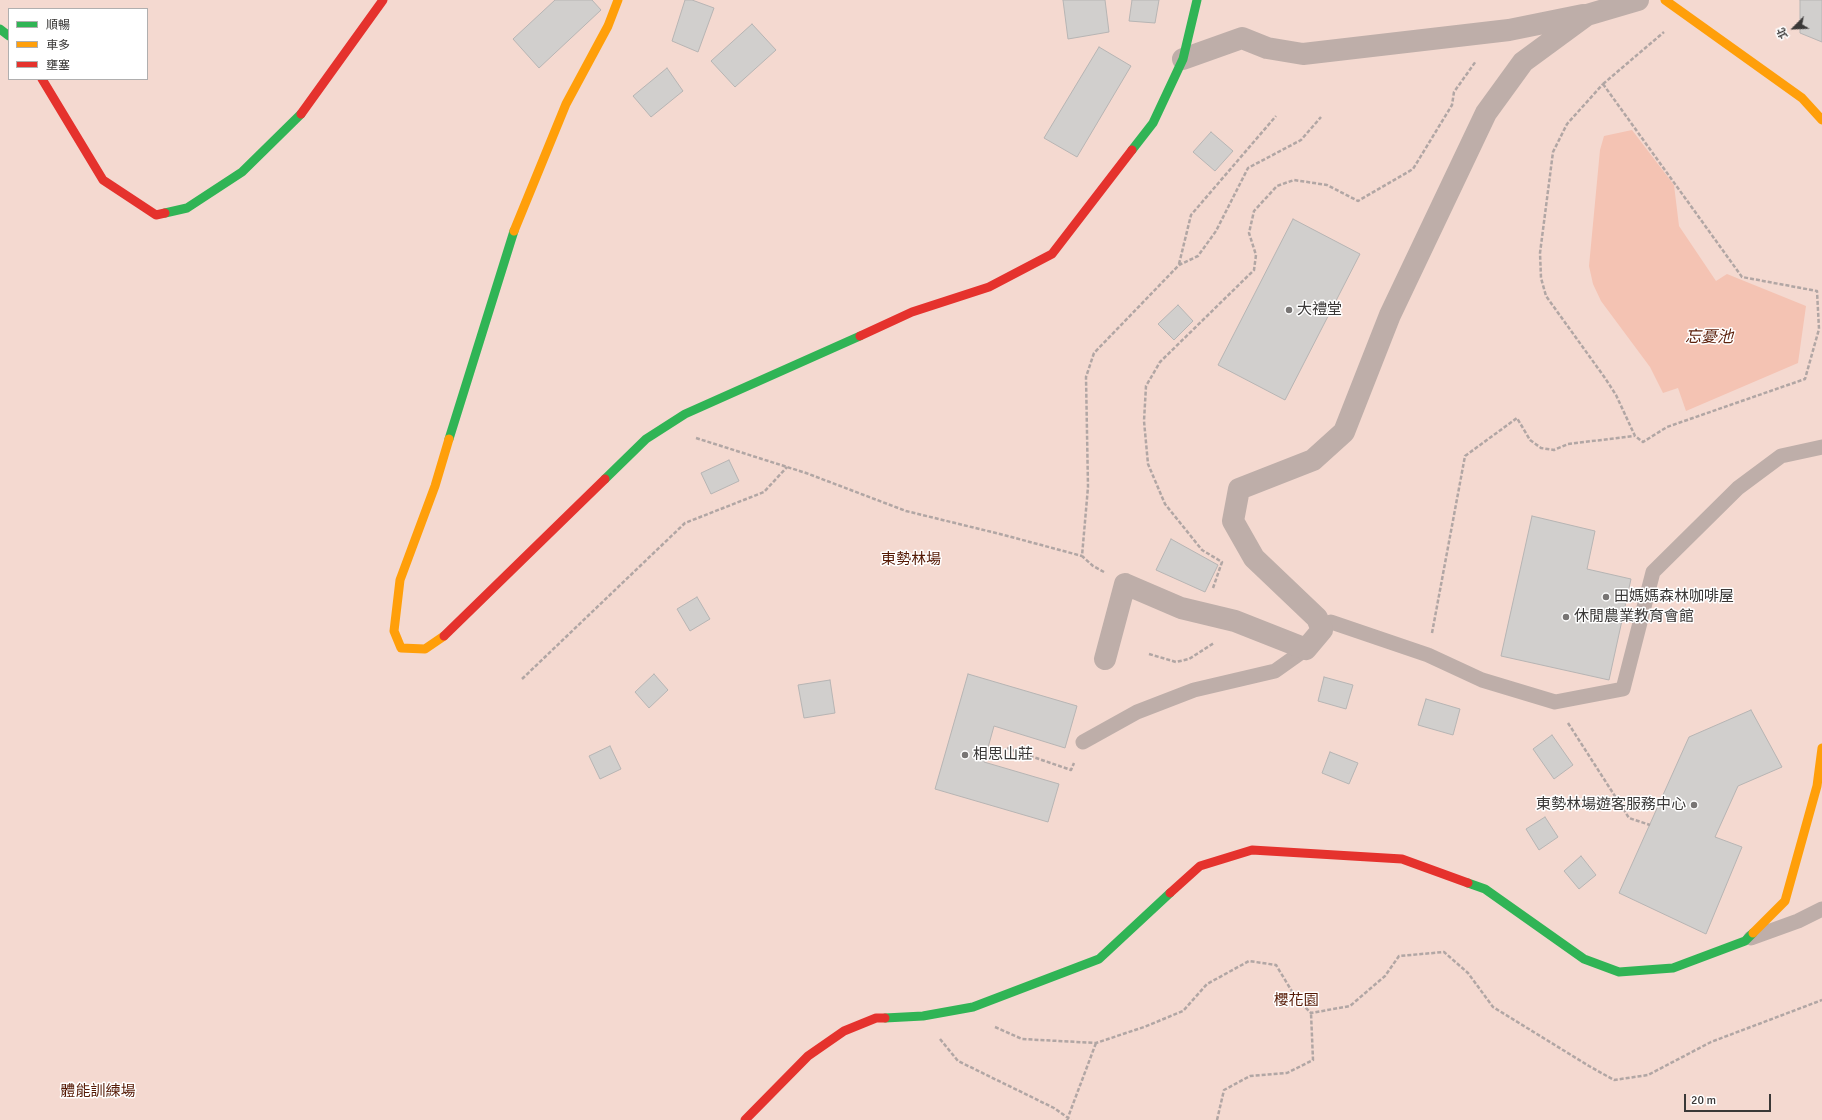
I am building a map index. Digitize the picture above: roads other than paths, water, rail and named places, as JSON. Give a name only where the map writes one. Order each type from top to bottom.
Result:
[{"type":"street","points":[[43,80],[103,180],[156,214],[187,208],[242,172],[297,120],[383,0]]},
{"type":"street","points":[[618,0],[608,26],[566,104],[515,227],[435,486],[400,580],[394,631],[401,648],[425,649],[446,635],[646,439],[685,414],[912,312],[988,287],[1052,254],[1153,123],[1183,59],[1198,0]]},
{"type":"street","points":[[1183,59],[1242,38],[1267,48],[1303,54],[1509,30],[1587,14],[1638,0]]},
{"type":"street","points":[[1665,0],[1802,98],[1822,120]]},
{"type":"street","points":[[1105,659],[1125,584],[1181,608],[1235,621],[1306,649],[1322,630],[1317,618],[1259,563],[1251,552],[1233,521],[1239,489],[1313,460],[1344,432],[1390,315],[1486,113],[1523,62],[1587,14]]},
{"type":"street","points":[[0,29],[8,35]]},
{"type":"street","points":[[745,1120],[808,1056],[844,1031],[876,1018],[923,1016],[973,1007],[1099,959],[1200,866],[1252,850],[1402,859],[1485,889],[1584,959],[1619,972],[1674,968],[1745,941],[1785,901],[1820,786],[1822,748]]},
{"type":"lane","points":[[1322,630],[1331,622],[1428,655],[1482,680],[1555,702],[1623,689],[1653,572],[1738,488],[1780,456],[1822,447]]},
{"type":"lane","points":[[1083,742],[1137,712],[1194,690],[1275,671],[1306,649]]},
{"type":"lane","points":[[1745,941],[1798,922],[1822,909]]},
{"type":"water","name":"忘憂池","points":[[1632,130],[1674,185],[1679,226],[1716,281],[1727,274],[1806,306],[1798,363],[1686,411],[1678,388],[1663,393],[1650,367],[1601,301],[1593,284],[1589,266],[1600,150],[1604,136]]},
{"type":"place","name":"大禮堂","points":[[1289,310]]},
{"type":"place","name":"田媽媽森林咖啡屋","points":[[1606,597]]},
{"type":"place","name":"休閒農業教育會館","points":[[1566,617]]},
{"type":"place","name":"相思山莊","points":[[965,755]]},
{"type":"place","name":"東勢林場遊客服務中心","points":[[1694,805]]},
{"type":"park label","name":"東勢林場","points":[[911,560]]},
{"type":"park label","name":"櫻花園","points":[[1296,1001]]},
{"type":"park label","name":"體能訓練場","points":[[98,1092]]}]
